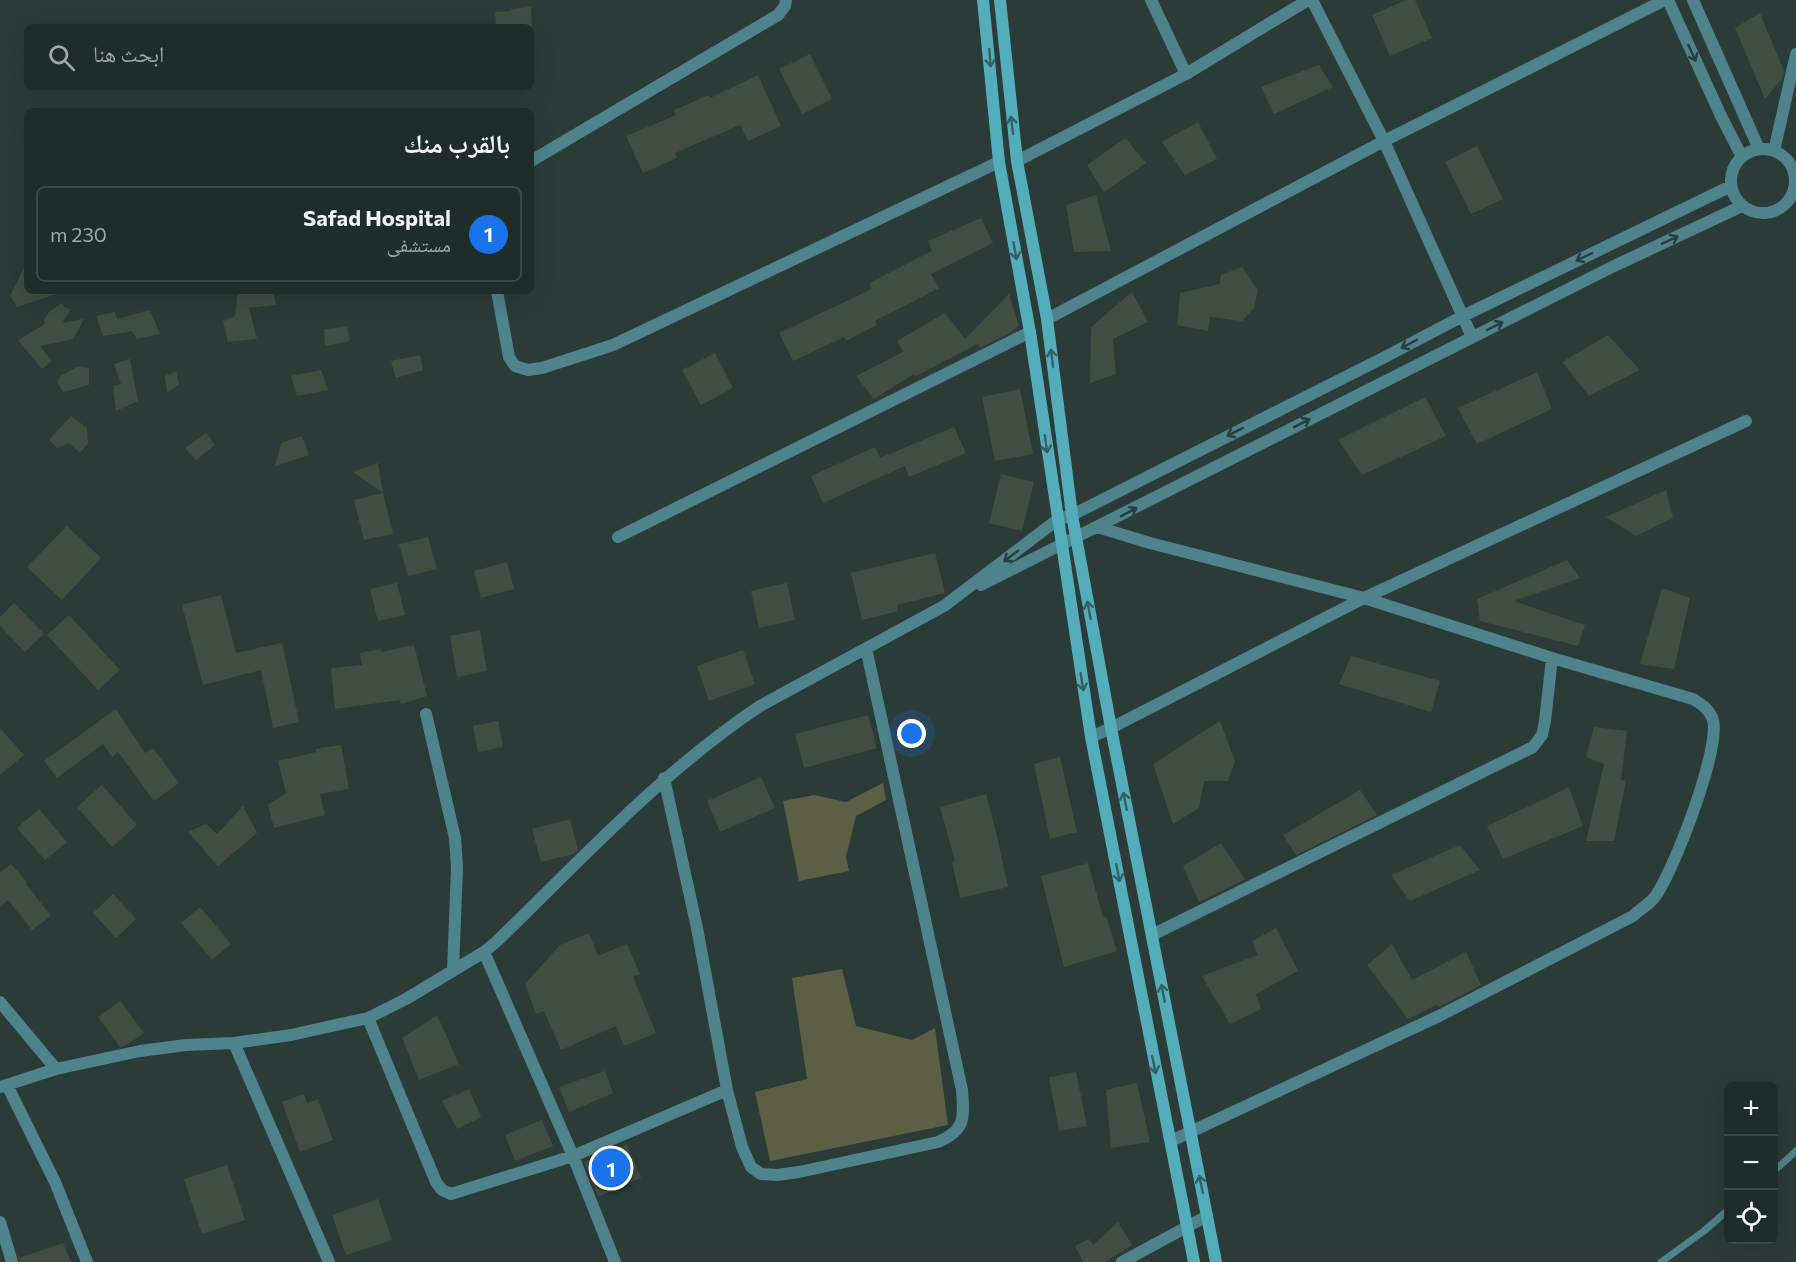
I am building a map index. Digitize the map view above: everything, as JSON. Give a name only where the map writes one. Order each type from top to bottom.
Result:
[{"type":"main road","points":[[983,0],[999,162],[1029,332],[1091,736],[1194,1262]]},
{"type":"main road","points":[[1000,0],[1017,161],[1047,319],[1072,516],[1111,728],[1216,1262]]},
{"type":"street","points":[[534,159],[778,15],[785,6],[786,0]]},
{"type":"street","points":[[1151,0],[1186,74]]},
{"type":"street","points":[[1017,161],[1186,74],[1310,0],[1384,141],[1472,337]]},
{"type":"street","points":[[1047,319],[1384,141],[1666,0],[1742,157]]},
{"type":"street","points":[[1693,0],[1759,149]]},
{"type":"street","points":[[1774,151],[1796,54]]},
{"type":"street","points":[[1759,149],[1774,151],[1785,157],[1792,166],[1796,178],[1793,203],[1762,214],[1752,212],[1742,206],[1735,198],[1731,186],[1731,176],[1735,165],[1742,157],[1759,149]]},
{"type":"street","points":[[498,294],[509,357],[515,366],[528,370],[542,368],[613,345],[999,162]]},
{"type":"street","points":[[961,595],[1057,520],[1072,516],[1463,315],[1731,186]]},
{"type":"street","points":[[87,1262],[55,1182],[3,1086],[56,1069],[140,1051],[186,1045],[234,1043],[291,1035],[368,1018],[406,999],[484,952],[664,778],[734,723],[760,706],[961,595],[1062,543],[1612,267],[1742,206]]},
{"type":"street","points":[[1604,248],[1612,267]]},
{"type":"street","points":[[618,537],[1029,332]]},
{"type":"street","points":[[1091,736],[1111,728],[1364,598],[1746,421]]},
{"type":"street","points":[[1097,527],[1150,543],[1364,598],[1552,658],[1693,699],[1706,707],[1713,718],[1714,732],[1696,805],[1667,878],[1653,900],[1633,916],[1439,1016],[1171,1141]]},
{"type":"street","points":[[664,778],[697,928],[727,1090],[742,1147],[751,1167],[761,1174],[777,1175],[799,1172],[938,1142],[952,1136],[961,1125],[962,1090],[866,648]]},
{"type":"street","points":[[1152,935],[1533,747],[1542,735],[1545,721],[1552,658]]},
{"type":"street","points":[[426,714],[455,838],[457,867],[453,971]]},
{"type":"street","points":[[484,952],[573,1156],[615,1262]]},
{"type":"street","points":[[0,1002],[56,1069]]},
{"type":"street","points":[[368,1018],[436,1182],[442,1190],[451,1194],[573,1156],[727,1090]]},
{"type":"street","points":[[234,1043],[329,1262]]},
{"type":"street","points":[[1122,1262],[1208,1216]]},
{"type":"street","points":[[0,1222],[12,1262]]},
{"type":"lane","points":[[1778,1167],[1796,1151]]},
{"type":"lane","points":[[1661,1262],[1724,1214]]},
{"type":"green space","points":[[883,783],[886,800],[856,816],[846,857],[849,871],[799,881],[783,801],[814,795],[846,802]]},
{"type":"green space","points":[[842,969],[856,1026],[912,1040],[935,1028],[948,1125],[770,1161],[755,1092],[807,1079],[792,978]]},
{"type":"building","points":[[1406,0],[1415,0],[1432,38],[1390,56],[1372,15]]},
{"type":"building","points":[[531,7],[532,24],[496,24],[495,12],[511,11],[510,9]]},
{"type":"building","points":[[1760,13],[1784,71],[1782,79],[1765,99],[1735,28]]},
{"type":"building","points":[[810,54],[832,99],[802,114],[779,69]]},
{"type":"building","points":[[1319,65],[1333,87],[1274,114],[1261,87]]},
{"type":"building","points":[[758,75],[781,126],[748,141],[740,125],[675,153],[677,158],[643,173],[626,136],[676,115],[674,110],[709,95],[710,98]]},
{"type":"building","points":[[1198,122],[1217,159],[1185,175],[1162,142]]},
{"type":"building","points":[[1125,138],[1146,163],[1104,192],[1087,165]]},
{"type":"building","points":[[1477,146],[1503,199],[1471,214],[1445,162]]},
{"type":"building","points":[[1096,195],[1111,251],[1074,252],[1066,205]]},
{"type":"building","points":[[981,218],[993,243],[931,274],[939,288],[875,321],[877,325],[846,341],[844,337],[793,361],[779,333],[872,289],[869,283],[932,251],[928,241]]},
{"type":"building","points":[[24,267],[24,294],[56,294],[17,307],[10,296]]},
{"type":"building","points":[[1242,267],[1258,290],[1254,308],[1242,321],[1210,317],[1208,331],[1177,325],[1180,293],[1220,284],[1221,275]]},
{"type":"building","points":[[1132,292],[1148,322],[1113,339],[1116,374],[1090,383],[1091,327]]},
{"type":"building","points":[[238,294],[274,294],[276,305],[249,308],[257,339],[228,342],[223,321],[235,316]]},
{"type":"building","points":[[1009,294],[1019,326],[1006,335],[980,348],[978,344],[916,376],[914,374],[874,399],[856,376],[903,352],[897,341],[945,313],[965,339]]},
{"type":"building","points":[[62,303],[64,307],[71,309],[62,323],[84,319],[73,339],[40,346],[52,361],[42,369],[18,340],[45,324],[44,320],[49,312]]},
{"type":"building","points":[[150,310],[160,334],[137,339],[132,331],[103,336],[96,316],[115,312],[117,319]]},
{"type":"building","points":[[347,327],[350,341],[325,346],[324,329]]},
{"type":"building","points":[[1608,335],[1640,370],[1589,396],[1562,362]]},
{"type":"building","points":[[715,353],[733,388],[701,405],[682,370]]},
{"type":"building","points":[[420,355],[423,370],[396,378],[391,361]]},
{"type":"building","points":[[130,359],[138,401],[116,411],[113,386],[121,384],[114,364]]},
{"type":"building","points":[[77,367],[89,368],[89,385],[63,392],[57,382],[60,376]]},
{"type":"building","points":[[321,370],[328,390],[297,396],[291,376]]},
{"type":"building","points":[[176,371],[179,384],[167,393],[165,376]]},
{"type":"building","points":[[1537,372],[1552,409],[1477,444],[1458,408]]},
{"type":"building","points":[[1020,389],[1033,454],[995,461],[982,397]]},
{"type":"building","points":[[1425,397],[1446,436],[1362,475],[1338,440]]},
{"type":"building","points":[[71,416],[87,428],[88,443],[80,453],[69,443],[57,448],[49,440]]},
{"type":"building","points":[[954,427],[966,453],[909,477],[905,466],[823,503],[811,476],[875,447],[880,458]]},
{"type":"building","points":[[206,433],[215,445],[196,460],[185,448]]},
{"type":"building","points":[[302,436],[309,455],[275,466],[281,443]]},
{"type":"building","points":[[378,463],[383,493],[353,472]]},
{"type":"building","points":[[1001,474],[1034,482],[1022,531],[989,523]]},
{"type":"building","points":[[1666,490],[1673,518],[1636,536],[1606,517]]},
{"type":"building","points":[[383,493],[393,534],[364,540],[354,500]]},
{"type":"building","points":[[67,526],[101,558],[62,600],[27,567]]},
{"type":"building","points":[[428,537],[437,569],[408,576],[399,544]]},
{"type":"building","points":[[935,553],[945,593],[897,605],[898,611],[862,620],[851,573]]},
{"type":"building","points":[[1567,560],[1580,578],[1514,601],[1585,625],[1578,646],[1480,621],[1477,599]]},
{"type":"building","points":[[507,562],[514,589],[481,598],[474,571]]},
{"type":"building","points":[[397,583],[405,615],[378,621],[370,589]]},
{"type":"building","points":[[787,583],[795,620],[759,628],[751,591]]},
{"type":"building","points":[[1662,588],[1690,598],[1674,669],[1640,664]]},
{"type":"building","points":[[221,595],[236,653],[282,643],[299,722],[273,728],[261,670],[203,685],[182,605]]},
{"type":"building","points":[[14,603],[44,634],[25,652],[0,626],[0,617]]},
{"type":"building","points":[[69,615],[120,670],[98,690],[47,635]]},
{"type":"building","points":[[480,630],[487,671],[457,677],[450,636]]},
{"type":"building","points":[[414,645],[427,696],[401,704],[400,700],[335,709],[331,668],[362,665],[360,653],[381,649],[381,652]]},
{"type":"building","points":[[743,650],[755,684],[709,701],[697,666]]},
{"type":"building","points":[[1351,656],[1440,681],[1431,712],[1339,684]]},
{"type":"building","points":[[116,709],[145,753],[153,748],[179,783],[154,801],[118,752],[112,757],[103,744],[57,778],[44,761]]},
{"type":"building","points":[[868,715],[877,748],[804,768],[795,734]]},
{"type":"building","points":[[498,721],[503,747],[478,752],[473,726]]},
{"type":"building","points":[[1220,721],[1235,761],[1228,781],[1204,781],[1199,808],[1173,824],[1153,764]]},
{"type":"building","points":[[1594,727],[1627,731],[1621,780],[1626,781],[1614,841],[1586,841],[1604,764],[1586,757]]},
{"type":"building","points":[[0,728],[24,755],[0,775]]},
{"type":"building","points":[[341,745],[349,789],[320,794],[325,815],[274,828],[268,805],[286,793],[278,761],[316,752],[315,749]]},
{"type":"building","points":[[1060,757],[1077,832],[1050,839],[1034,764]]},
{"type":"building","points":[[761,777],[775,808],[720,832],[707,801]]},
{"type":"building","points":[[102,785],[137,825],[112,847],[77,807]]},
{"type":"building","points":[[1569,787],[1583,826],[1503,859],[1487,826]]},
{"type":"building","points":[[1360,790],[1377,815],[1296,855],[1283,835]]},
{"type":"building","points":[[986,794],[1008,887],[960,898],[952,862],[955,861],[940,807]]},
{"type":"building","points":[[243,806],[257,833],[218,866],[188,832],[206,824],[217,834]]},
{"type":"building","points":[[39,809],[67,842],[45,860],[17,828]]},
{"type":"building","points":[[570,819],[578,850],[574,854],[541,862],[532,829]]},
{"type":"building","points":[[1221,843],[1245,879],[1199,902],[1183,866]]},
{"type":"building","points":[[1460,845],[1480,870],[1410,901],[1391,875]]},
{"type":"building","points":[[1088,863],[1103,917],[1106,916],[1117,951],[1064,967],[1041,876]]},
{"type":"building","points":[[11,864],[51,916],[32,930],[8,900],[0,907],[0,873]]},
{"type":"building","points":[[113,894],[136,919],[116,938],[93,913]]},
{"type":"building","points":[[200,907],[231,944],[212,960],[181,923]]},
{"type":"building","points":[[1276,928],[1298,971],[1256,994],[1261,1009],[1230,1024],[1202,976],[1258,955],[1252,941]]},
{"type":"building","points":[[589,933],[598,956],[627,944],[640,974],[633,977],[656,1033],[624,1046],[616,1026],[561,1050],[544,1011],[536,1014],[525,984],[560,945]]},
{"type":"building","points":[[1392,944],[1412,980],[1466,952],[1481,985],[1439,1007],[1436,1005],[1408,1019],[1367,965]]},
{"type":"building","points":[[120,1001],[144,1033],[120,1047],[98,1017]]},
{"type":"building","points":[[437,1015],[459,1064],[419,1080],[402,1038]]},
{"type":"building","points":[[605,1071],[613,1093],[569,1112],[559,1087]]},
{"type":"building","points":[[1076,1072],[1087,1126],[1059,1131],[1049,1077]]},
{"type":"building","points":[[1137,1083],[1150,1142],[1111,1148],[1106,1090]]},
{"type":"building","points":[[469,1089],[481,1117],[457,1129],[442,1101]]},
{"type":"building","points":[[304,1094],[307,1103],[318,1099],[333,1140],[300,1152],[282,1102]]},
{"type":"building","points":[[542,1120],[553,1146],[515,1161],[505,1135]]},
{"type":"building","points":[[627,1144],[641,1178],[598,1197],[584,1162]]},
{"type":"building","points":[[227,1165],[245,1220],[202,1234],[184,1179]]},
{"type":"building","points":[[378,1199],[392,1240],[346,1255],[332,1215]]},
{"type":"building","points":[[1118,1222],[1132,1245],[1105,1262],[1083,1262],[1075,1246],[1089,1239],[1093,1245]]},
{"type":"building","points":[[63,1243],[71,1262],[20,1262],[19,1258]]},
{"type":"place","name":"Safad Hospital","points":[[611,1168]]}]
